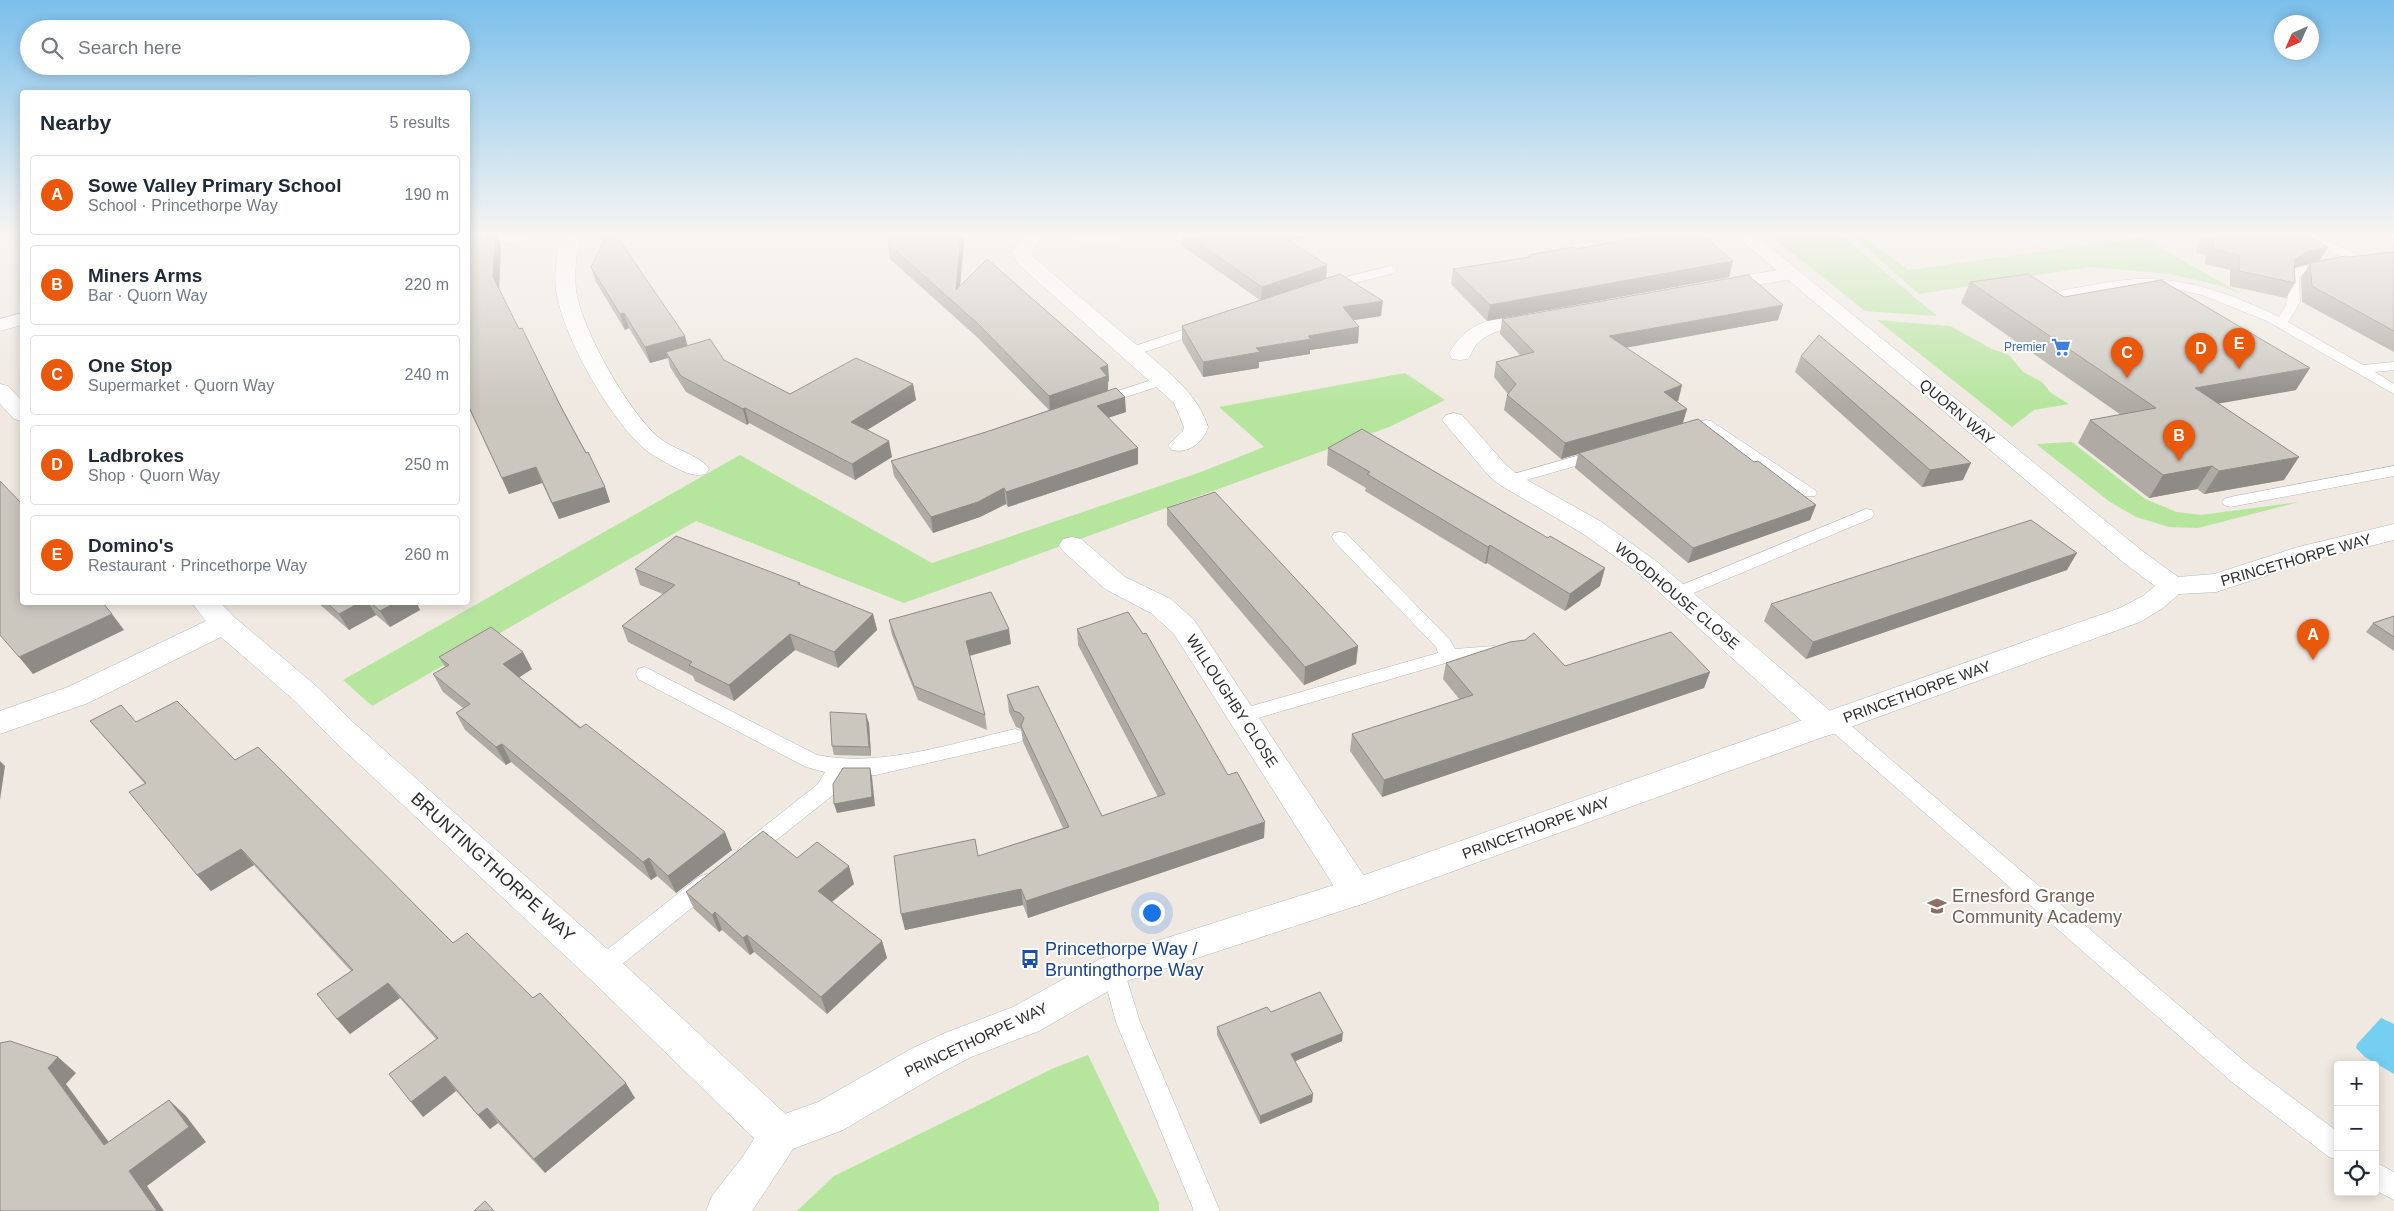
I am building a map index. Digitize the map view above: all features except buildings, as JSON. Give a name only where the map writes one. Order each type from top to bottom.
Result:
[{"type":"street","points":[[567,292],[573,318],[626,415],[637,430],[662,451],[697,469]]},
{"type":"street","points":[[1061,292],[1164,380],[1183,399],[1195,421],[1194,434],[1180,445]]},
{"type":"street","name":"QUORN WAY","points":[[1811,292],[2117,544],[2172,586]]},
{"type":"street","points":[[1460,354],[1462,347],[1468,340],[1485,329],[1558,314]]},
{"type":"street","points":[[0,325],[20,320]]},
{"type":"street","points":[[0,391],[20,412]]},
{"type":"street","name":"WOODHOUSE CLOSE","points":[[1454,420],[1497,470],[1509,480],[1598,531],[1641,563],[1830,724]]},
{"type":"street","name":"PRINCETHORPE WAY","points":[[779,1135],[830,1117],[924,1062],[958,1045],[1026,1019],[1113,970],[1356,892],[1830,724],[2130,615],[2153,602],[2172,586],[2216,583],[2307,553],[2394,532]]},
{"type":"street","name":"WILLOUGHBY CLOSE","points":[[1072,545],[1116,583],[1162,606],[1184,627],[1356,892]]},
{"type":"street","points":[[0,723],[78,695],[214,613]]},
{"type":"street","name":"BRUNTINGTHORPE WAY","points":[[214,613],[305,693],[342,732],[602,967],[779,1135]]},
{"type":"street","points":[[727,1211],[758,1170],[779,1135]]},
{"type":"lane","points":[[2063,294],[2080,292]]},
{"type":"lane","points":[[2202,292],[2241,303],[2394,390]]},
{"type":"lane","points":[[2280,324],[2294,306],[2294,292]]},
{"type":"lane","points":[[1131,352],[1216,323]]},
{"type":"lane","points":[[2359,370],[2394,366]]},
{"type":"lane","points":[[1091,405],[1164,380]]},
{"type":"lane","points":[[1669,435],[1706,424],[1808,493]]},
{"type":"lane","points":[[1509,480],[1612,451]]},
{"type":"lane","points":[[2230,502],[2394,471]]},
{"type":"lane","points":[[1678,594],[1866,514]]},
{"type":"lane","points":[[1340,537],[1444,644],[1449,656]]},
{"type":"lane","points":[[1241,716],[1449,656],[1514,651]]},
{"type":"lane","points":[[645,674],[813,762],[838,768],[876,767],[1015,736]]},
{"type":"lane","points":[[1830,724],[2241,1074],[2334,1145]]},
{"type":"lane","points":[[602,967],[825,790],[838,768]]},
{"type":"lane","points":[[1113,970],[1128,1022],[1207,1211]]},
{"type":"lane","points":[[2379,1178],[2394,1187]]},
{"type":"green space","points":[[1841,292],[1908,292],[1937,316],[1865,311]]},
{"type":"green space","points":[[1916,292],[1935,292],[1919,294]]},
{"type":"green space","points":[[1877,320],[1950,326],[1992,349],[2009,355],[2023,372],[2042,382],[2051,393],[2069,404],[2034,410],[2012,427]]},
{"type":"green space","points":[[1405,373],[1445,400],[1389,427],[904,603],[696,521],[372,706],[343,680],[740,455],[932,563],[1201,472],[1264,447],[1219,407]]},
{"type":"green space","points":[[2072,442],[2145,499],[2177,512],[2201,515],[2299,502],[2198,528],[2169,527],[2136,517],[2110,502],[2036,444]]},
{"type":"green space","points":[[1088,1055],[1159,1203],[1159,1211],[797,1211],[834,1176],[1054,1068]]},
{"type":"water","points":[[2381,1018],[2394,1024],[2394,1074],[2379,1065],[2379,1061],[2372,1061],[2365,1057],[2356,1048],[2357,1044]]},
{"type":"place","name":"Premier","points":[[2061,347]]},
{"type":"place","name":"Domino's","points":[[2239,369]]},
{"type":"place","name":"Ladbrokes","points":[[2201,374]]},
{"type":"place","name":"One Stop","points":[[2127,378]]},
{"type":"place","name":"Miners Arms","points":[[2179,461]]},
{"type":"place","name":"Sowe Valley Primary School","points":[[2313,660]]},
{"type":"place","name":"Ernesford Grange Community Academy","points":[[1937,906]]},
{"type":"place","name":"Princethorpe Way / Bruntingthorpe Way","points":[[1030,959]]}]
